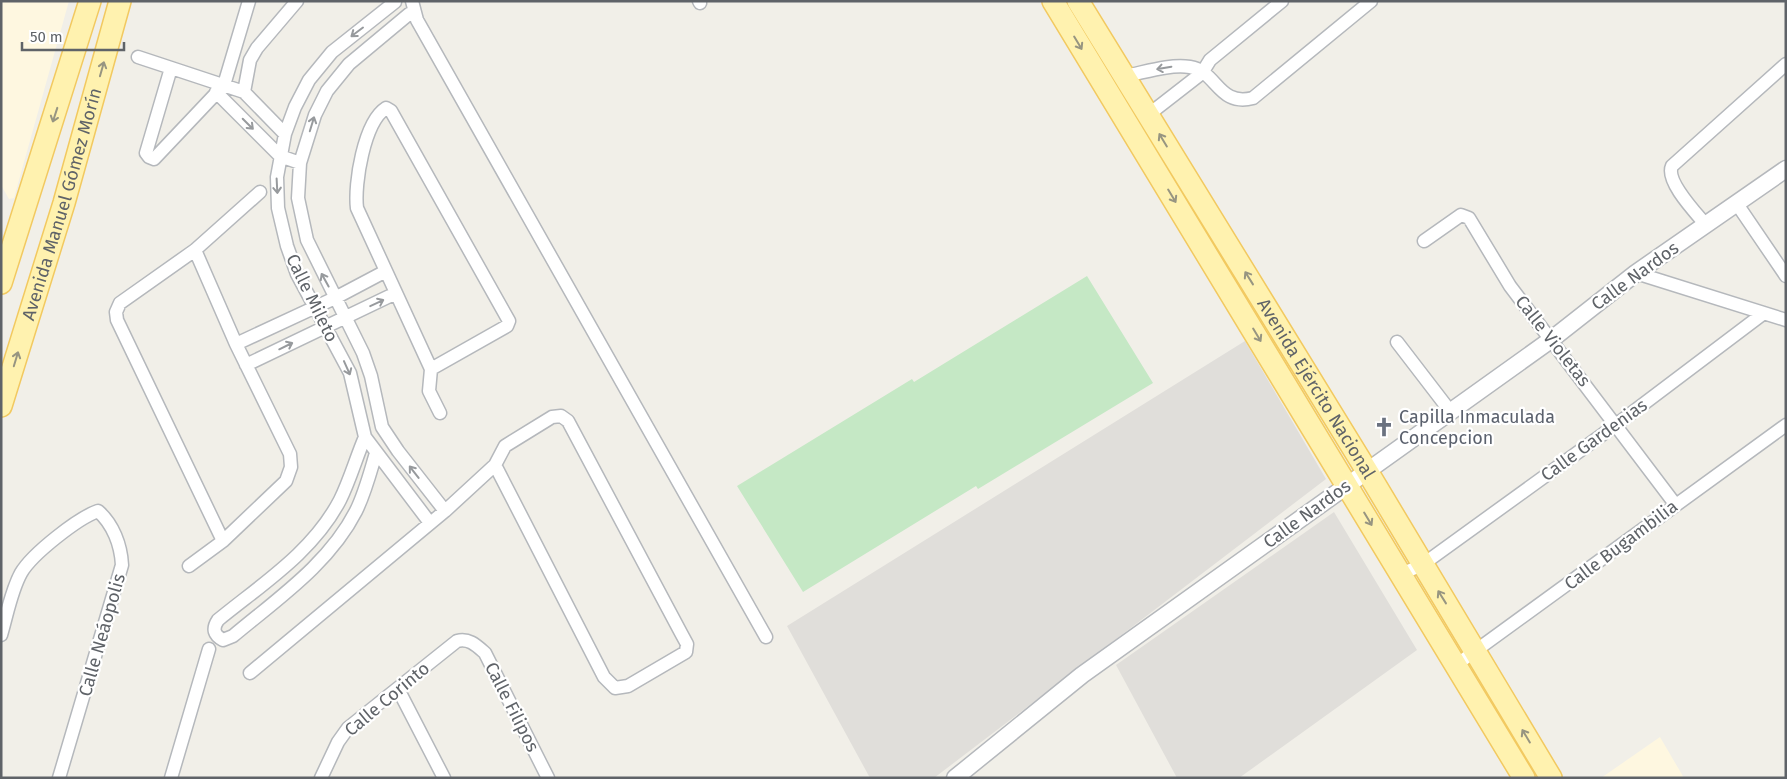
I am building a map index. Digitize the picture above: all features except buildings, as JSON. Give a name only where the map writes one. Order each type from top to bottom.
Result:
[{"type":"main road","name":"Avenida Manuel Gómez Morín","points":[[1,283],[90,1]]},
{"type":"main road","name":"Avenida Manuel Gómez Morín","points":[[1,406],[64,203],[120,1]]},
{"type":"main road","name":"Avenida Ejército Nacional","points":[[1053,1],[1524,778]]},
{"type":"main road","name":"Avenida Ejército Nacional","points":[[1078,1],[1367,471],[1551,778]]},
{"type":"street","points":[[171,68],[146,153],[154,159],[220,89],[249,1]]},
{"type":"street","points":[[244,92],[250,60],[257,48],[297,1]]},
{"type":"street","points":[[1148,115],[1202,73],[1210,60],[1282,1]]},
{"type":"street","points":[[1125,76],[1170,67],[1192,67],[1202,73],[1228,97],[1244,100],[1253,98],[1371,1]]},
{"type":"street","points":[[395,2],[412,12],[766,637]]},
{"type":"street","name":"Calle Mileto","points":[[395,2],[344,42],[319,66],[295,107],[285,134],[276,177],[278,208],[287,246],[297,274],[350,373],[365,437],[430,523]]},
{"type":"street","name":"Calle Mileto","points":[[412,12],[349,64],[327,91],[315,115],[300,163],[298,198],[307,240],[372,376],[382,427],[398,451],[445,511]]},
{"type":"street","points":[[138,57],[171,68],[220,89],[244,92],[285,134]]},
{"type":"street","points":[[1706,225],[1672,181],[1669,171],[1672,166],[1786,64]]},
{"type":"street","points":[[220,89],[280,156],[300,163]]},
{"type":"street","points":[[430,369],[481,342],[507,326],[509,321],[391,111],[386,108],[378,115],[366,142],[358,170],[355,193],[357,208],[430,369],[429,392],[440,413]]},
{"type":"street","name":"Calle Nardos","points":[[955,778],[1082,676],[1552,339],[1636,273],[1786,169]]},
{"type":"street","points":[[222,541],[117,320],[116,312],[120,303],[195,250],[260,192]]},
{"type":"street","points":[[1737,204],[1786,276]]},
{"type":"street","name":"Calle Violetas","points":[[1424,241],[1461,215],[1470,218],[1498,268],[1617,424],[1675,504]]},
{"type":"street","points":[[189,566],[222,541],[286,481],[291,467],[290,454],[236,344],[195,250]]},
{"type":"street","points":[[236,344],[316,308],[386,271]]},
{"type":"street","points":[[1636,273],[1786,320]]},
{"type":"street","points":[[246,365],[396,293]]},
{"type":"street","name":"Calle Gardenias","points":[[1401,574],[1422,565],[1617,424],[1764,313]]},
{"type":"street","points":[[1397,342],[1450,411]]},
{"type":"street","points":[[250,672],[445,511],[495,465],[505,446],[552,417],[560,416],[568,421],[687,644],[686,652],[628,686],[615,688],[604,677],[495,465]]},
{"type":"street","name":"Calle Bugambilia","points":[[1456,665],[1786,425]]},
{"type":"street","points":[[365,437],[342,495],[324,525],[303,550],[218,620],[214,625],[217,637],[224,640],[233,636],[316,566],[329,551],[356,510],[376,454]]},
{"type":"street","name":"Calle Neáopolis","points":[[1,635],[22,572],[30,562],[74,523],[98,511],[107,518],[122,555],[122,565],[59,778]]},
{"type":"street","name":"Calle Corinto","points":[[321,778],[338,742],[348,728],[457,641],[471,642]]},
{"type":"street","name":"Calle Filipos","points":[[471,642],[484,653],[548,778]]},
{"type":"street","points":[[171,778],[209,649]]},
{"type":"street","points":[[398,689],[444,778]]},
{"type":"street","points":[[327,765],[335,778]]},
{"type":"shaded area","points":[[1,1],[69,1],[14,198],[9,199],[1,185]]},
{"type":"shaded area","points":[[1245,341],[1326,479],[934,778],[870,778],[787,626]]},
{"type":"shaded area","points":[[1334,512],[1417,650],[1239,778],[1177,778],[1116,665]]},
{"type":"shaded area","points":[[1660,737],[1684,778],[1601,778]]},
{"type":"green space","points":[[1087,276],[1153,383],[978,489],[976,486],[803,592],[737,486],[912,379],[914,382]]},
{"type":"place","name":"Capilla Inmaculada Concepcion","points":[[1384,427]]}]
